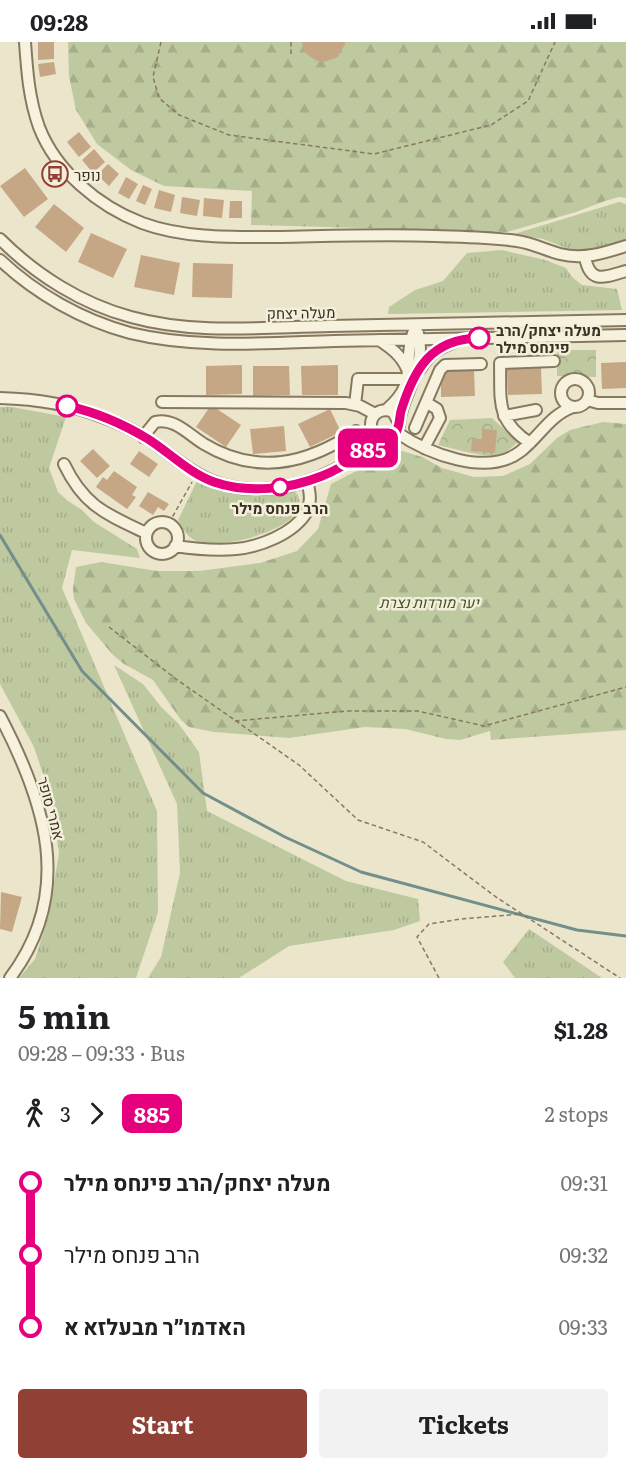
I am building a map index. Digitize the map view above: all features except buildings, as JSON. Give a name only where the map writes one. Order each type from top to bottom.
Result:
[{"type":"street","points":[[25,42],[27,71],[34,110],[40,129],[61,166],[87,191],[143,223],[165,229],[213,236],[404,235],[490,238],[530,243],[559,254],[585,257],[626,246]]},
{"type":"street","name":"מעלה יצחק","points":[[0,239],[32,267],[78,297],[114,312],[149,322],[186,327],[626,320]]},
{"type":"street","points":[[585,257],[587,267],[597,277],[602,278],[626,271]]},
{"type":"street","name":"מעלה יצחק","points":[[0,260],[23,279],[71,310],[109,326],[146,336],[205,342],[626,334]]},
{"type":"street","points":[[375,434],[386,438],[398,427],[408,376],[420,356],[416,339],[416,324]]},
{"type":"street","points":[[355,405],[358,379],[408,376],[436,350],[464,338]]},
{"type":"street","points":[[0,398],[49,402],[81,409],[143,437],[213,481],[253,489],[271,488],[307,481],[348,463],[368,448],[375,434],[371,422],[375,414],[386,410],[402,393],[407,385],[408,376],[402,358],[379,340]]},
{"type":"street","points":[[531,442],[512,430],[504,416],[501,404],[500,363],[554,361]]},
{"type":"street","points":[[415,428],[440,370],[445,365],[481,364]]},
{"type":"street","points":[[386,410],[396,416],[398,427],[424,448],[443,456],[477,462],[505,458],[518,453],[563,411],[582,405],[587,400],[589,389],[583,381],[579,379],[566,382],[550,421]]},
{"type":"street","points":[[561,395],[565,403],[573,407]]},
{"type":"street","points":[[587,400],[598,403],[626,403]]},
{"type":"street","points":[[162,402],[346,403],[375,414]]},
{"type":"street","points":[[424,448],[440,418],[437,410],[427,403]]},
{"type":"street","points":[[504,416],[536,411]]},
{"type":"street","points":[[143,437],[155,422],[170,421],[206,445],[228,456],[255,463],[278,463],[323,451],[356,431]]},
{"type":"street","points":[[64,464],[75,485],[90,502],[100,510],[146,533]]},
{"type":"street","points":[[175,546],[202,550],[238,549],[272,539],[287,531],[306,514],[311,493],[307,481]]},
{"type":"street","points":[[169,523],[177,532],[175,546],[166,553],[155,552],[147,544],[146,533],[153,524],[169,523]]},
{"type":"street","name":"אמרי סופר","points":[[0,716],[25,767],[35,795],[43,822],[47,851],[48,881],[41,916],[28,948],[10,978]]},
{"type":"path","points":[[161,42],[153,77],[159,98],[179,115],[229,135],[374,154],[490,125],[528,101],[555,42]]},
{"type":"path","points":[[291,42],[291,54]]},
{"type":"path","points":[[169,523],[197,473]]},
{"type":"path","points":[[109,627],[176,679],[299,765],[358,820],[423,842],[496,897],[620,978]]},
{"type":"path","points":[[235,721],[347,711],[418,711],[484,726],[626,687]]},
{"type":"path","points":[[439,978],[417,937],[429,924],[522,914]]},
{"type":"green space","points":[[68,42],[626,42],[626,198],[619,197],[605,201],[507,232],[251,225],[252,191],[164,186],[131,170],[97,144],[76,110],[69,76]]},
{"type":"green space","points":[[619,202],[626,204],[626,241],[619,245],[589,250],[571,250],[543,239],[514,234]]},
{"type":"green space","points":[[502,250],[545,260],[566,268],[582,285],[617,289],[622,310],[388,314],[389,307],[415,290],[443,281],[467,253]]},
{"type":"green space","points":[[557,350],[596,350],[596,377],[557,376]]},
{"type":"green space","points":[[0,407],[66,417],[49,468],[58,492],[94,522],[137,549],[140,558],[72,550],[62,588],[157,811],[158,912],[136,978],[19,978],[35,959],[48,918],[59,853],[52,801],[34,747],[0,684]]},
{"type":"green space","points":[[492,418],[518,442],[503,453],[483,455],[438,445],[450,420]]},
{"type":"green space","name":"יער מורדות נצרת","points":[[603,422],[626,424],[626,730],[491,740],[490,731],[460,740],[405,729],[365,727],[289,738],[214,732],[189,727],[181,720],[153,680],[124,664],[113,655],[86,623],[74,599],[76,567],[101,562],[157,571],[199,571],[260,563],[297,551],[318,529],[331,484],[372,463],[389,447],[422,457],[442,468],[474,477],[503,476],[530,464],[557,438],[570,430]]},
{"type":"green space","points":[[197,481],[245,494],[266,495],[295,492],[300,504],[290,520],[265,533],[219,543],[196,541],[188,535],[178,520]]},
{"type":"green space","points":[[114,665],[143,684],[162,708],[178,723],[199,752],[207,811],[346,881],[418,899],[420,921],[394,930],[289,946],[239,978],[148,978],[161,957],[180,873],[177,804]]},
{"type":"green space","points":[[529,929],[602,978],[515,978],[503,962]]},
{"type":"waterway","points":[[0,535],[82,671],[203,793],[285,837],[361,872],[577,930],[626,936]]},
{"type":"bus line","name":"885","points":[[67,406],[103,417],[124,427],[149,440],[197,473],[213,481],[253,489],[292,485],[310,481],[348,463],[368,448],[375,434],[386,438],[395,434],[415,376],[429,355],[464,338],[479,338]]},
{"type":"place","name":"נופר","points":[[55,174]]},
{"type":"place","name":"מעלה יצחק/הרב פינחס מילר","points":[[479,338]]},
{"type":"place","name":"הרב פנחס מילר","points":[[280,487]]}]
